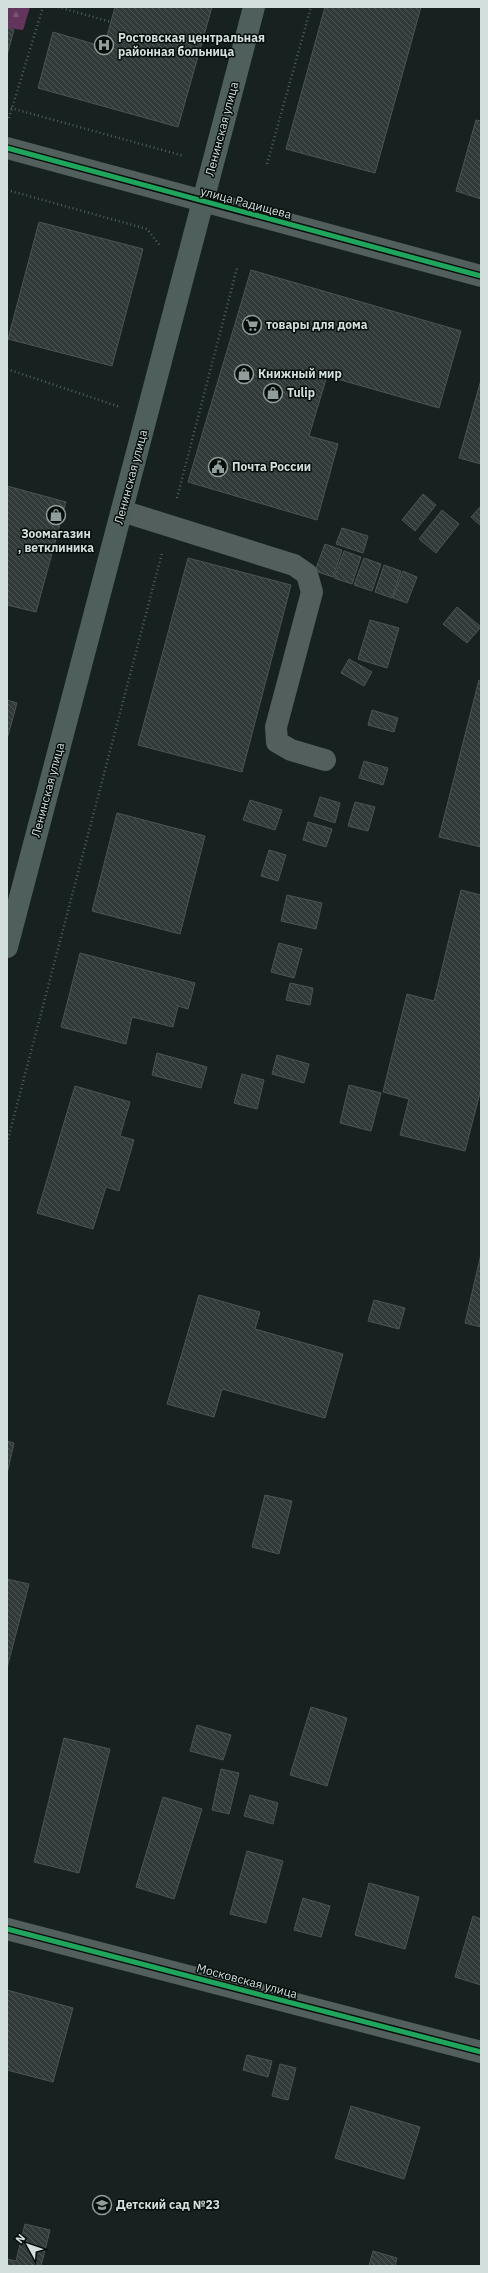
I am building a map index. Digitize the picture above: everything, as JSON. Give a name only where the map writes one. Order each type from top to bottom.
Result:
[{"type":"main road","name":"Ленинская улица","points":[[7,947],[254,7]]},
{"type":"street","name":"улица Радищева","points":[[7,148],[481,276]]},
{"type":"street","points":[[122,511],[294,565],[307,574],[312,592],[276,726],[277,742],[291,750],[325,760]]},
{"type":"street","name":"Московская улица","points":[[7,1929],[481,2052]]},
{"type":"path","points":[[9,120],[43,7]]},
{"type":"path","points":[[58,7],[111,22]]},
{"type":"path","points":[[267,164],[311,7]]},
{"type":"path","points":[[7,107],[187,156]]},
{"type":"path","points":[[7,190],[148,229],[162,248]]},
{"type":"path","points":[[7,1143],[237,268]]},
{"type":"path","points":[[7,369],[120,407]]},
{"type":"green space","points":[[7,7],[30,7],[23,30],[7,28]]},
{"type":"building","name":"Ростовская центральная районная больница","points":[[115,7],[212,7],[178,127],[38,88],[53,32],[104,47]]},
{"type":"building","points":[[325,7],[421,7],[375,173],[286,149]]},
{"type":"building","points":[[7,28],[14,30],[7,55]]},
{"type":"building","points":[[476,120],[481,121],[481,199],[456,191]]},
{"type":"building","points":[[39,222],[143,249],[112,366],[8,339]]},
{"type":"building","points":[[251,270],[461,331],[439,408],[327,376],[309,436],[338,444],[317,520],[188,482]]},
{"type":"building","points":[[481,380],[481,464],[459,458]]},
{"type":"building","points":[[7,486],[66,502],[36,612],[7,605]]},
{"type":"building","points":[[423,494],[436,505],[415,531],[402,520]]},
{"type":"building","points":[[481,506],[481,526],[471,517]]},
{"type":"building","points":[[442,510],[459,524],[436,553],[419,539]]},
{"type":"building","points":[[342,528],[368,536],[363,553],[336,544]]},
{"type":"building","points":[[325,544],[342,550],[333,577],[315,571]]},
{"type":"building","points":[[344,551],[361,557],[352,584],[334,578]]},
{"type":"building","points":[[188,558],[291,585],[242,772],[138,745]]},
{"type":"building","points":[[364,558],[381,564],[372,591],[354,585]]},
{"type":"building","points":[[384,565],[401,571],[392,598],[375,592]]},
{"type":"building","points":[[403,571],[417,577],[407,603],[393,598]]},
{"type":"building","points":[[457,607],[481,627],[467,643],[443,624]]},
{"type":"building","points":[[370,620],[399,628],[387,668],[358,659]]},
{"type":"building","points":[[349,659],[372,672],[364,686],[341,673]]},
{"type":"building","points":[[479,680],[481,681],[481,847],[439,837]]},
{"type":"building","points":[[7,700],[17,703],[7,739]]},
{"type":"building","points":[[372,710],[398,718],[394,732],[368,725]]},
{"type":"building","points":[[364,761],[388,768],[383,785],[359,778]]},
{"type":"building","points":[[320,797],[340,803],[335,823],[314,816]]},
{"type":"building","points":[[250,800],[282,810],[275,830],[243,820]]},
{"type":"building","points":[[355,802],[375,807],[368,831],[348,826]]},
{"type":"building","points":[[117,813],[205,836],[180,934],[92,911]]},
{"type":"building","points":[[308,822],[332,829],[326,847],[303,840]]},
{"type":"building","points":[[269,850],[286,855],[278,881],[261,876]]},
{"type":"building","points":[[461,890],[481,895],[481,1089],[465,1151],[400,1135],[409,1099],[383,1092],[407,994],[434,1001]]},
{"type":"building","points":[[287,895],[322,903],[316,929],[281,921]]},
{"type":"building","points":[[279,943],[302,949],[294,978],[271,972]]},
{"type":"building","points":[[80,953],[195,983],[188,1009],[178,1006],[173,1027],[132,1017],[126,1044],[61,1027]]},
{"type":"building","points":[[290,983],[313,988],[310,1005],[286,1000]]},
{"type":"building","points":[[157,1053],[207,1067],[201,1088],[152,1075]]},
{"type":"building","points":[[277,1055],[309,1064],[304,1083],[272,1074]]},
{"type":"building","points":[[242,1074],[264,1080],[257,1109],[234,1103]]},
{"type":"building","points":[[349,1085],[381,1093],[371,1131],[340,1123]]},
{"type":"building","points":[[75,1086],[130,1102],[120,1136],[134,1140],[119,1191],[106,1187],[93,1229],[37,1213]]},
{"type":"building","points":[[481,1254],[481,1327],[465,1323]]},
{"type":"building","points":[[199,1295],[260,1312],[255,1329],[343,1354],[325,1418],[222,1389],[214,1417],[167,1404]]},
{"type":"building","points":[[374,1300],[405,1308],[399,1329],[368,1321]]},
{"type":"building","points":[[7,1441],[14,1443],[7,1474]]},
{"type":"building","points":[[265,1495],[292,1501],[279,1554],[252,1547]]},
{"type":"building","points":[[7,1579],[29,1584],[7,1668]]},
{"type":"building","points":[[311,1707],[347,1718],[327,1786],[290,1775]]},
{"type":"building","points":[[197,1725],[231,1735],[223,1760],[190,1751]]},
{"type":"building","points":[[64,1738],[110,1749],[79,1873],[34,1862]]},
{"type":"building","points":[[221,1769],[239,1773],[229,1814],[212,1810]]},
{"type":"building","points":[[250,1795],[278,1803],[273,1824],[244,1816]]},
{"type":"building","points":[[163,1797],[202,1809],[174,1899],[136,1887]]},
{"type":"building","points":[[247,1851],[283,1861],[266,1923],[230,1914]]},
{"type":"building","points":[[369,1883],[419,1897],[405,1949],[355,1935]]},
{"type":"building","points":[[303,1898],[330,1906],[321,1937],[294,1930]]},
{"type":"building","points":[[473,1916],[481,1919],[481,1985],[455,1977]]},
{"type":"building","points":[[7,1990],[73,2008],[53,2082],[7,2070]]},
{"type":"building","points":[[247,2055],[272,2061],[268,2077],[243,2070]]},
{"type":"building","points":[[280,2064],[296,2068],[288,2100],[272,2096]]},
{"type":"building","points":[[351,2106],[420,2127],[404,2179],[335,2158]]},
{"type":"building","points":[[25,2224],[50,2230],[41,2266],[7,2266],[7,2259],[16,2261]]},
{"type":"building","points":[[373,2251],[397,2258],[395,2266],[369,2266]]},
{"type":"cycle path","points":[[7,148],[481,276]]},
{"type":"cycle path","points":[[7,1929],[481,2052]]},
{"type":"place","name":"Ростовская центральная районная больница","points":[[104,45]]},
{"type":"place","name":"товары для дома","points":[[252,325]]},
{"type":"place","name":"Книжный мир","points":[[244,374]]},
{"type":"place","name":"Tulip","points":[[273,393]]},
{"type":"place","name":"Почта России","points":[[218,467]]},
{"type":"place","name":"Зоомагазин , ветклиника","points":[[56,515]]},
{"type":"place","name":"Детский сад №23","points":[[102,2205]]}]
